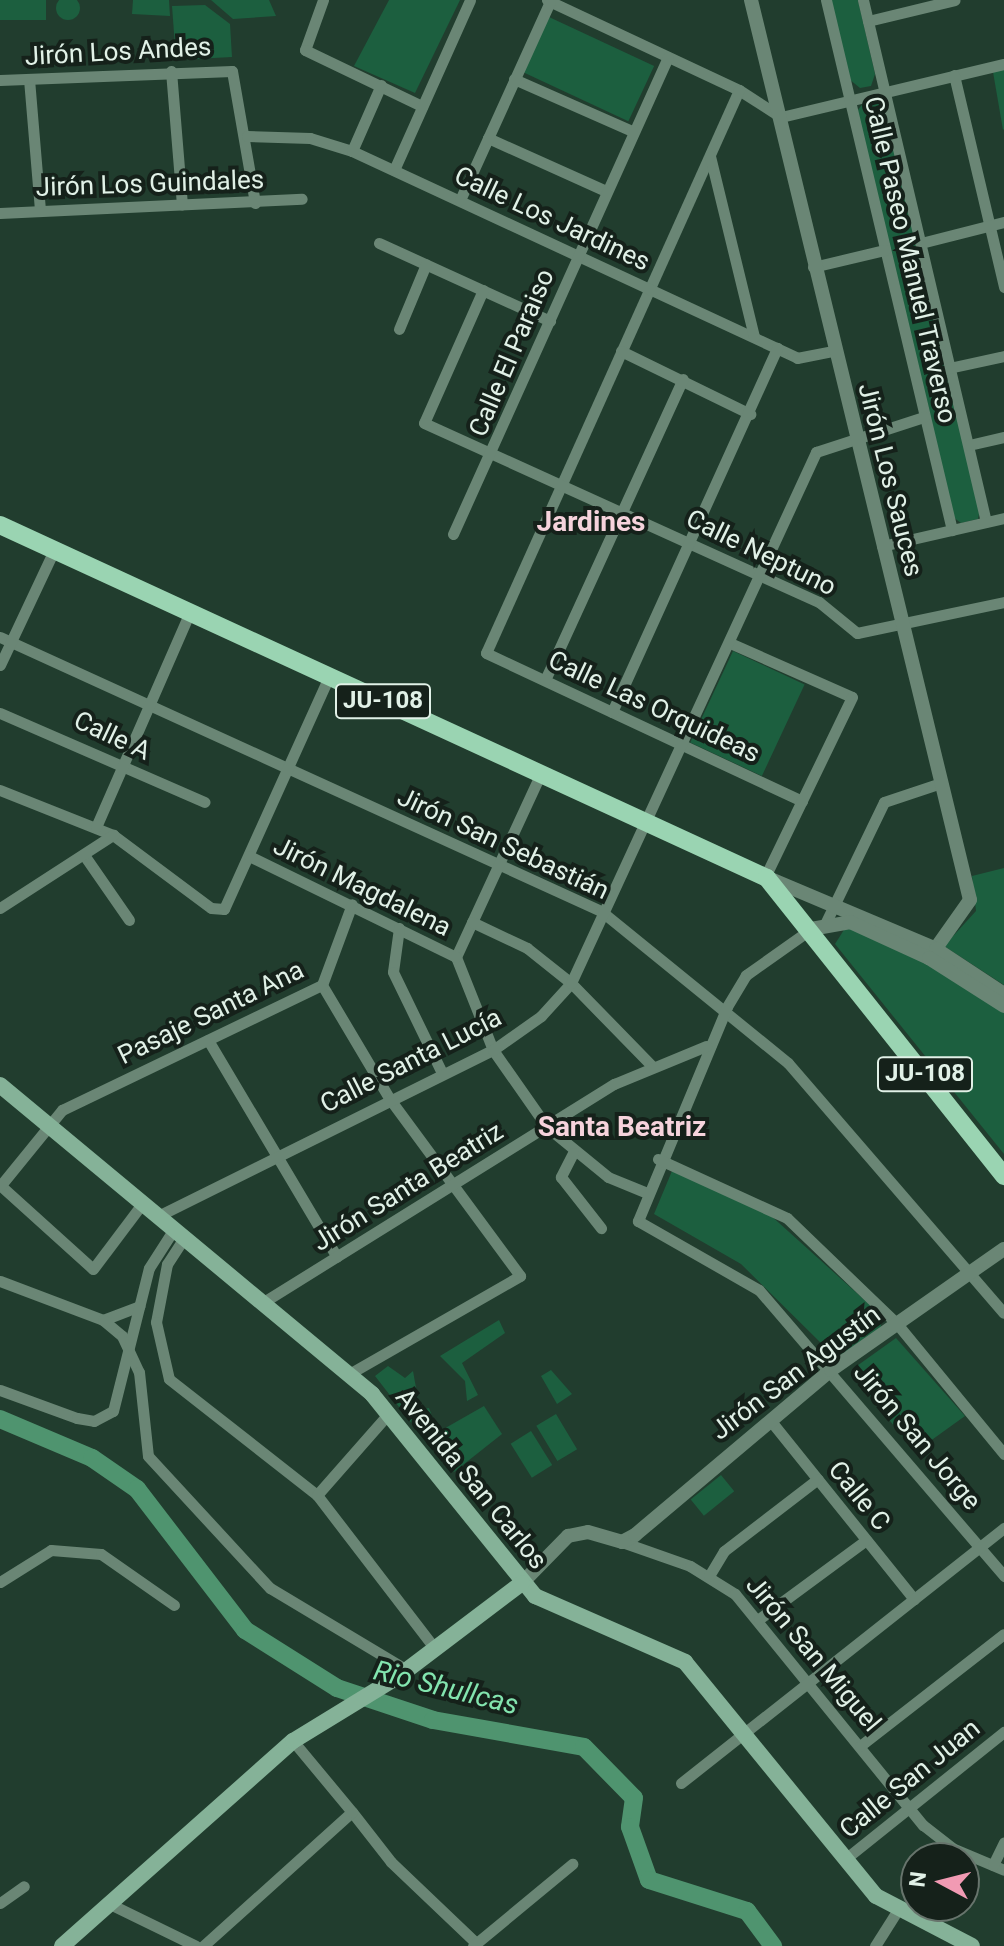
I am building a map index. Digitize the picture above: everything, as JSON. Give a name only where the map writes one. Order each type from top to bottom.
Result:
[{"type":"main road","name":"JU-108","points":[[0,525],[766,877],[818,926],[1004,1176]]},
{"type":"main road","name":"Avenida San Carlos","points":[[2,1091],[47,1124],[349,1374],[389,1413],[522,1583],[552,1607],[685,1662],[844,1860],[897,1911],[966,1945]]},
{"type":"main road","points":[[62,1946],[112,1905],[293,1741],[329,1715],[403,1673],[522,1583]]},
{"type":"street","points":[[323,0],[304,48],[422,106]]},
{"type":"street","points":[[394,170],[470,0]]},
{"type":"street","name":"Jirón Los Sauces","points":[[751,0],[781,117],[833,351],[970,900],[932,954]]},
{"type":"street","name":"Calle Paseo Manuel Traverso","points":[[826,0],[952,530]]},
{"type":"street","name":"Calle Paseo Manuel Traverso","points":[[863,0],[986,522]]},
{"type":"street","points":[[868,21],[955,0]]},
{"type":"street","points":[[460,200],[549,1],[739,90],[781,117],[1004,64]]},
{"type":"street","name":"Calle El Paraiso","points":[[453,534],[492,454],[632,131],[668,57]]},
{"type":"street","name":"Jirón Los Andes","points":[[0,80],[221,68],[237,75],[247,136]]},
{"type":"street","points":[[171,71],[182,205]]},
{"type":"street","points":[[954,75],[1004,287]]},
{"type":"street","points":[[29,79],[40,211]]},
{"type":"street","points":[[514,79],[632,131]]},
{"type":"street","points":[[352,151],[381,85]]},
{"type":"street","points":[[563,485],[739,90]]},
{"type":"street","points":[[247,136],[255,203]]},
{"type":"street","name":"Calle Los Jardines","points":[[247,136],[310,138],[352,151],[797,358],[833,351]]},
{"type":"street","points":[[488,138],[606,191]]},
{"type":"street","points":[[710,156],[754,337]]},
{"type":"street","name":"Jirón Los Guindales","points":[[0,213],[302,199]]},
{"type":"street","points":[[921,243],[1004,222]]},
{"type":"street","points":[[379,243],[550,321]]},
{"type":"street","points":[[813,267],[885,250]]},
{"type":"street","points":[[399,329],[426,264]]},
{"type":"street","name":"Calle Neptuno","points":[[483,290],[424,423],[762,575],[825,606],[857,633],[903,625]]},
{"type":"street","points":[[612,712],[750,414],[777,348]]},
{"type":"street","points":[[621,351],[750,414]]},
{"type":"street","points":[[949,368],[1004,356]]},
{"type":"street","points":[[545,680],[625,514],[683,379]]},
{"type":"street","name":"Calle Santa Lucía","points":[[158,1216],[389,1098],[493,1050],[571,983],[601,911],[647,822],[816,452],[855,434],[924,417]]},
{"type":"street","points":[[969,445],[1004,437]]},
{"type":"street","name":"Calle Las Orquideas","points":[[563,485],[486,653],[802,801]]},
{"type":"street","points":[[882,546],[1004,518]]},
{"type":"street","points":[[0,665],[5,639],[54,550]]},
{"type":"street","points":[[903,625],[1004,602]]},
{"type":"street","points":[[96,827],[190,612]]},
{"type":"street","name":"Jirón San Sebastián","points":[[5,639],[601,911],[727,1007],[788,1063],[973,1272],[1004,1313]]},
{"type":"street","points":[[730,643],[852,697],[766,877],[837,904],[1004,994]]},
{"type":"street","points":[[0,790],[113,835],[218,910],[227,906],[329,676]]},
{"type":"street","name":"Calle A","points":[[0,713],[205,802]]},
{"type":"street","points":[[541,773],[456,957],[493,1050],[547,1127],[573,1153],[647,1193],[658,1159],[706,1046],[746,975],[818,926],[837,904],[884,802],[941,783]]},
{"type":"street","points":[[0,908],[113,835]]},
{"type":"street","points":[[84,855],[129,920]]},
{"type":"street","name":"Jirón Magdalena","points":[[249,856],[456,957]]},
{"type":"street","name":"Pasaje Santa Ana","points":[[0,1185],[47,1124],[62,1110],[322,985],[352,904]]},
{"type":"street","points":[[472,922],[527,948],[571,983],[653,1067]]},
{"type":"street","points":[[818,926],[850,922],[932,954],[1004,1006]]},
{"type":"street","points":[[399,928],[393,972],[442,1073]]},
{"type":"street","points":[[322,985],[389,1098],[520,1276],[349,1374]]},
{"type":"street","points":[[208,1040],[337,1257]]},
{"type":"street","name":"Jirón Santa Beatriz","points":[[262,1303],[547,1127],[653,1067],[706,1046]]},
{"type":"street","points":[[573,1153],[561,1177],[601,1228]]},
{"type":"street","points":[[658,1159],[787,1218],[898,1325],[1004,1454]]},
{"type":"street","points":[[0,1185],[93,1269],[142,1204]]},
{"type":"street","name":"Jirón San Jorge","points":[[647,1193],[638,1221],[759,1290],[831,1370],[1004,1576]]},
{"type":"street","points":[[0,1390],[77,1418],[106,1418],[118,1400],[139,1306],[154,1257],[179,1233]]},
{"type":"street","points":[[179,1233],[167,1264],[156,1322],[164,1370],[317,1495],[435,1649]]},
{"type":"street","name":"Jirón San Agustín","points":[[622,1542],[831,1370],[1004,1249]]},
{"type":"street","points":[[0,1281],[103,1320],[129,1350],[146,1399],[148,1456],[270,1588],[403,1673]]},
{"type":"street","points":[[103,1320],[139,1306]]},
{"type":"street","points":[[317,1495],[389,1413]]},
{"type":"street","name":"Calle C","points":[[770,1420],[914,1599]]},
{"type":"street","points":[[709,1576],[724,1551],[818,1479]]},
{"type":"street","points":[[681,1783],[1004,1528]]},
{"type":"street","name":"Jirón San Miguel","points":[[522,1583],[568,1536],[588,1532],[709,1576],[759,1619],[909,1808],[946,1844],[998,1868]]},
{"type":"street","points":[[759,1619],[866,1540]]},
{"type":"street","points":[[0,1582],[51,1550],[101,1554],[174,1605]]},
{"type":"street","points":[[860,1746],[1004,1634]]},
{"type":"street","name":"Calle San Juan","points":[[844,1860],[1004,1732]]},
{"type":"street","points":[[293,1741],[391,1862],[474,1944],[572,1864]]},
{"type":"street","points":[[203,1946],[352,1812]]},
{"type":"street","points":[[998,1868],[1004,1842]]},
{"type":"street","points":[[0,1903],[24,1886]]},
{"type":"street","points":[[112,1905],[196,1946]]},
{"type":"street","points":[[875,1946],[897,1911]]},
{"type":"green space","points":[[68,-4],[79,3],[80,8],[73,19],[68,20],[57,13],[56,8],[63,-3]]},
{"type":"green space","points":[[0,0],[46,0],[46,20],[0,20]]},
{"type":"green space","points":[[133,0],[169,0],[170,16],[132,14]]},
{"type":"green space","points":[[211,0],[269,0],[276,16],[233,19]]},
{"type":"green space","points":[[389,0],[460,0],[415,93],[354,66]]},
{"type":"green space","points":[[829,0],[858,0],[875,74],[871,86],[860,88],[849,79]]},
{"type":"green space","points":[[205,5],[230,24],[232,57],[176,60],[172,6]]},
{"type":"green space","points":[[549,17],[654,66],[628,121],[523,72]]},
{"type":"green space","points":[[1004,69],[1004,129],[1003,130],[993,72]]},
{"type":"green space","points":[[865,101],[883,103],[980,509],[978,519],[961,523],[953,517],[857,111]]},
{"type":"green space","points":[[733,651],[805,684],[762,776],[690,743]]},
{"type":"green space","points":[[1004,868],[1004,985],[944,946],[976,911],[972,876]]},
{"type":"green space","points":[[847,925],[918,958],[1004,1012],[1004,1154],[835,944]]},
{"type":"green space","points":[[672,1171],[768,1213],[880,1314],[881,1327],[843,1354],[826,1348],[741,1264],[654,1214]]},
{"type":"green space","points":[[499,1320],[505,1333],[462,1363],[478,1395],[467,1401],[465,1381],[440,1356]]},
{"type":"green space","points":[[896,1338],[965,1416],[915,1452],[854,1376],[854,1368]]},
{"type":"green space","points":[[388,1366],[405,1378],[413,1371],[420,1410],[429,1408],[432,1416],[413,1425],[375,1376]]},
{"type":"green space","points":[[551,1370],[572,1394],[557,1404],[541,1376]]},
{"type":"green space","points":[[484,1406],[502,1434],[454,1472],[426,1439]]},
{"type":"green space","points":[[556,1414],[577,1449],[557,1461],[536,1426]]},
{"type":"green space","points":[[531,1431],[552,1465],[532,1478],[511,1444]]},
{"type":"green space","points":[[721,1475],[734,1491],[704,1516],[691,1500]]},
{"type":"waterway","name":"Rio Shullcas","points":[[0,1419],[92,1458],[137,1489],[245,1630],[337,1688],[433,1720],[584,1747],[634,1798],[630,1827],[649,1880],[747,1911],[773,1946]]},
{"type":"district","name":"Jardines","points":[[591,522]]},
{"type":"district","name":"Santa Beatriz","points":[[622,1127]]}]
